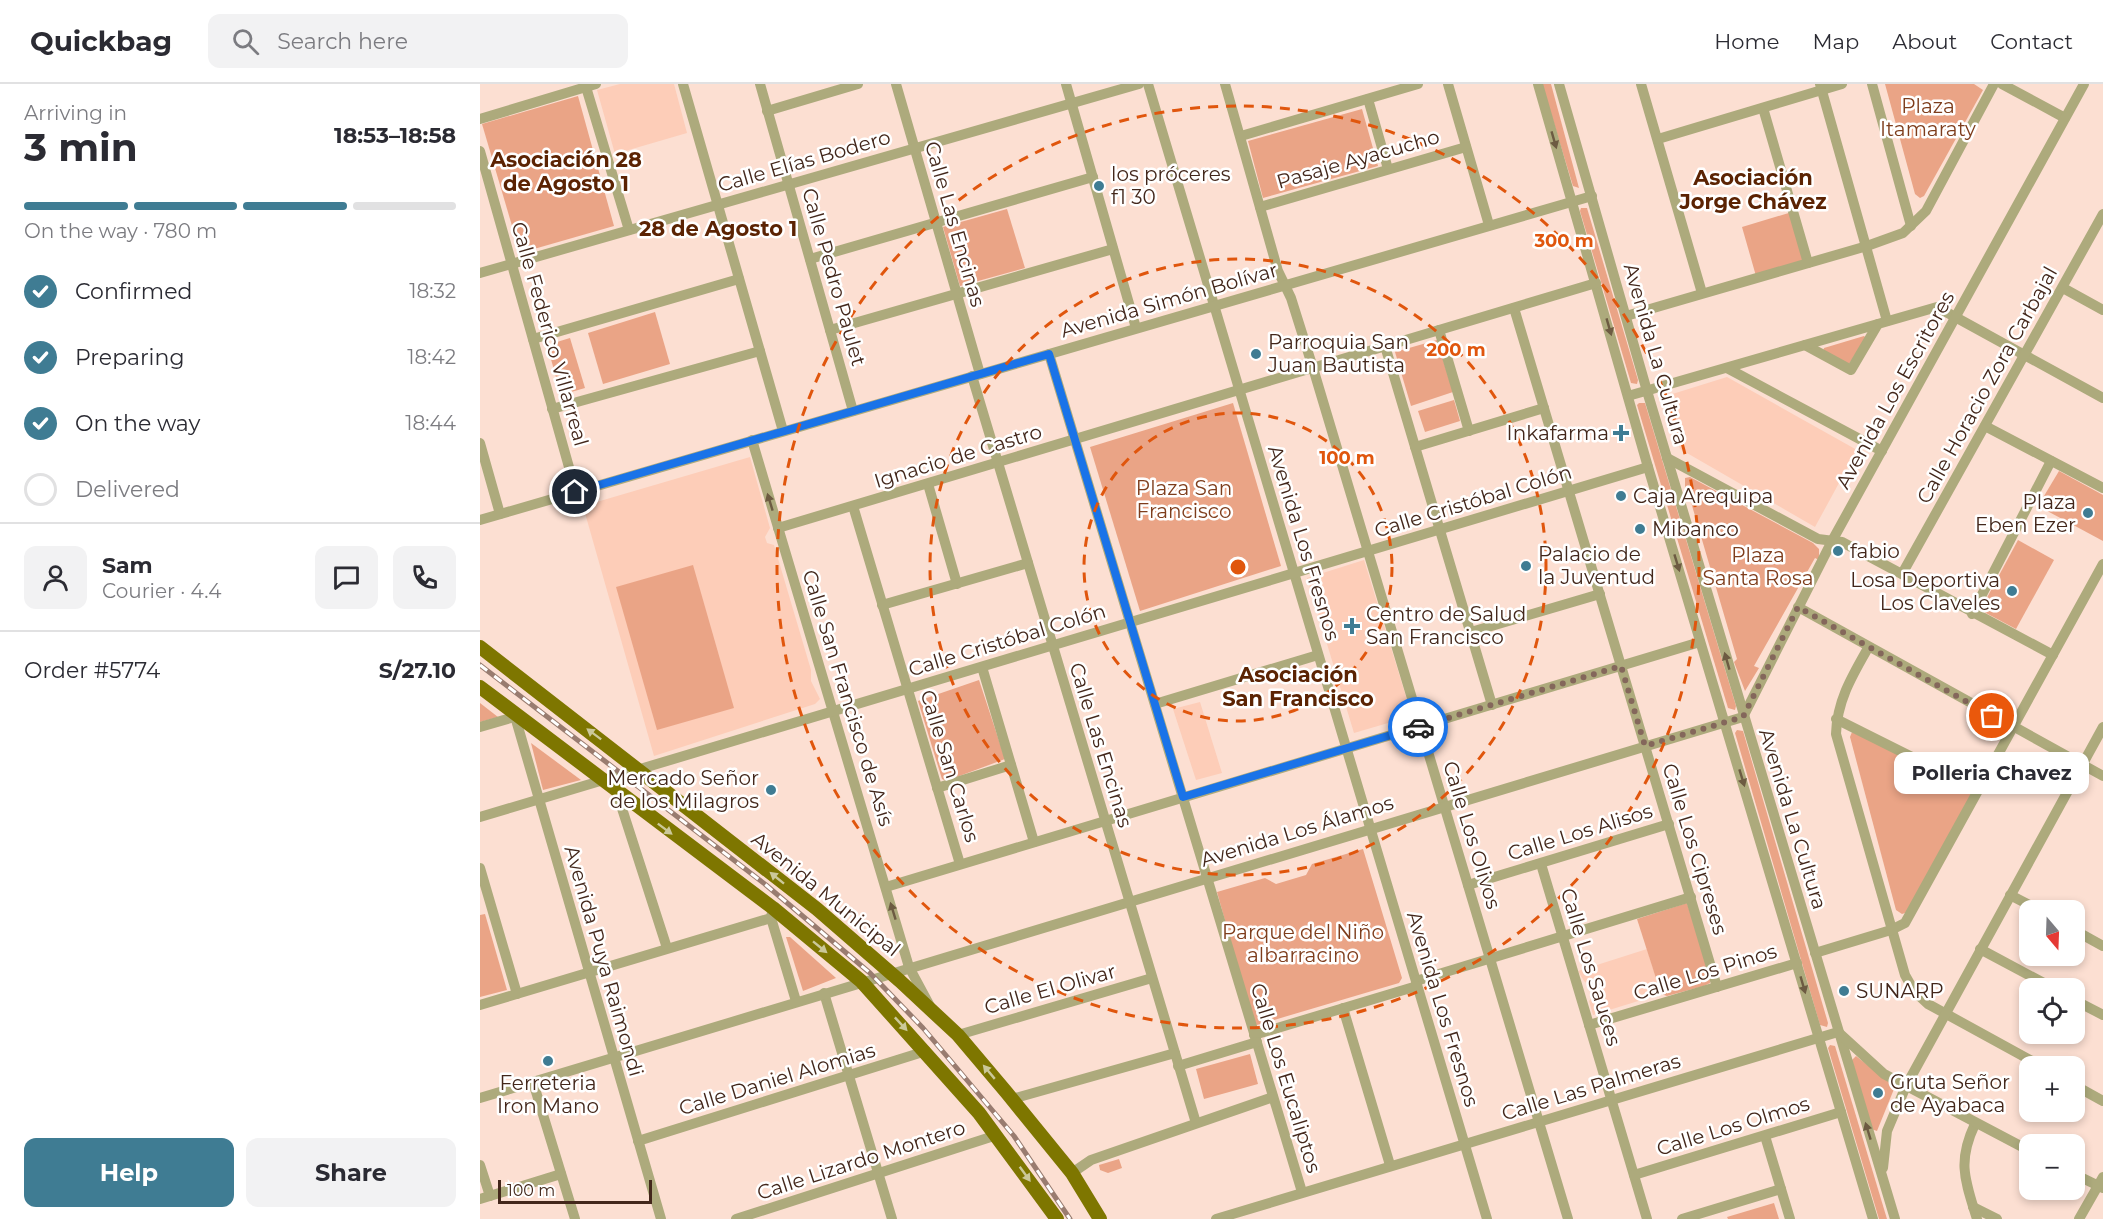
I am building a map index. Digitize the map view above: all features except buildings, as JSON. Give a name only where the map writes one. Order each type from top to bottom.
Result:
[{"type":"main road","name":"Avenida Municipal","points":[[480,647],[641,769],[817,909],[890,972],[958,1035],[1072,1173],[1100,1219]]},
{"type":"main road","points":[[480,687],[861,981],[997,1135],[1057,1219]]},
{"type":"street","points":[[683,84],[783,431]]},
{"type":"street","name":"Calle Pedro Paulet","points":[[760,84],[853,411]]},
{"type":"street","points":[[767,111],[858,84]]},
{"type":"street","name":"Calle Las Encinas","points":[[896,84],[957,294],[998,463],[1196,1123]]},
{"type":"street","points":[[1066,84],[1136,328]]},
{"type":"street","name":"Calle Elías Bodero","points":[[480,273],[1139,84]]},
{"type":"street","name":"Avenida Los Fresnos","points":[[1148,84],[1486,1219]]},
{"type":"street","name":"Calle Los Olivos","points":[[1225,84],[1278,271],[1285,285],[1313,368],[1568,1219]]},
{"type":"street","points":[[1240,136],[1418,84]]},
{"type":"street","points":[[1448,84],[1489,225]]},
{"type":"street","name":"Avenida La Cultura","points":[[1538,84],[1648,467],[1873,1219]]},
{"type":"street","name":"Avenida La Cultura","points":[[1559,84],[1743,717],[1895,1219]]},
{"type":"street","points":[[1641,84],[1702,293]]},
{"type":"street","points":[[1658,139],[1763,108],[1821,87],[1842,84]]},
{"type":"street","points":[[1872,84],[1911,226]]},
{"type":"street","points":[[1626,316],[1867,246],[1891,238],[1911,226],[1926,210],[1994,84]]},
{"type":"street","points":[[2002,84],[2065,118]]},
{"type":"street","name":"Avenida Los Escritores","points":[[1743,717],[1832,541],[2084,84]]},
{"type":"street","points":[[480,119],[591,86],[629,230]]},
{"type":"street","points":[[1805,345],[1851,370],[1882,323],[1867,246],[1821,87]]},
{"type":"street","points":[[1368,99],[1388,169]]},
{"type":"street","points":[[1763,108],[1808,263]]},
{"type":"street","name":"Pasaje Ayacucho","points":[[1260,207],[1466,147]]},
{"type":"street","name":"Calle Federico Villarreal","points":[[480,151],[576,492]]},
{"type":"street","points":[[810,259],[1093,177]]},
{"type":"street","name":"Avenida Simón Bolívar","points":[[480,520],[1592,195]]},
{"type":"street","name":"Calle Horacio Zora Carbajal","points":[[1902,574],[2103,214]]},
{"type":"street","points":[[830,330],[1113,249]]},
{"type":"street","points":[[533,339],[739,279]]},
{"type":"street","name":"Ignacio de Castro","points":[[778,528],[1596,283]]},
{"type":"street","points":[[2063,288],[2103,310]]},
{"type":"street","points":[[1628,396],[1936,307],[2103,398]]},
{"type":"street","name":"Calle Los Cipreses","points":[[1514,308],[1718,987]]},
{"type":"street","points":[[1438,330],[1469,431]]},
{"type":"street","points":[[1385,346],[1492,705]]},
{"type":"street","points":[[552,409],[760,351]]},
{"type":"street","name":"Calle Los Eucaliptos","points":[[1049,354],[1302,1192]]},
{"type":"street","points":[[1727,368],[1882,452]]},
{"type":"street","points":[[1415,447],[1544,408]]},
{"type":"street","points":[[1985,426],[2103,488]]},
{"type":"street","name":"Calle San Francisco de Asís","points":[[752,440],[909,967],[933,1012]]},
{"type":"street","points":[[480,443],[500,514]]},
{"type":"street","points":[[1667,458],[1818,539],[1842,542],[1972,614],[2053,655]]},
{"type":"street","points":[[1972,614],[2051,460]]},
{"type":"street","name":"Calle Cristóbal Colón","points":[[480,817],[1648,467]]},
{"type":"street","points":[[928,484],[957,584]]},
{"type":"street","name":"Calle San Carlos","points":[[853,506],[960,864]]},
{"type":"street","points":[[882,605],[1028,563]]},
{"type":"street","points":[[1815,953],[1891,930],[1905,923],[2103,564]]},
{"type":"street","points":[[1471,632],[1600,594]]},
{"type":"street","points":[[1798,607],[2103,776]]},
{"type":"street","points":[[886,887],[1701,642]]},
{"type":"street","points":[[1869,648],[1850,681],[1836,719],[1838,746],[1891,930],[1909,983],[1920,998],[2023,1056]]},
{"type":"street","points":[[1155,704],[1318,655]]},
{"type":"street","points":[[982,667],[1034,842]]},
{"type":"street","points":[[480,727],[514,715]]},
{"type":"street","name":"Avenida Puya Raimondi","points":[[514,715],[661,1219]]},
{"type":"street","name":"Avenida Los Álamos","points":[[480,1098],[890,972],[1743,717]]},
{"type":"street","points":[[1836,719],[1978,790]]},
{"type":"street","points":[[1885,1187],[1883,1146],[1892,1116],[1906,1086],[1944,1013],[2103,727]]},
{"type":"street","points":[[937,788],[1011,765]]},
{"type":"street","points":[[617,793],[667,948]]},
{"type":"street","name":"Calle Los Alisos","points":[[1468,885],[1669,824]]},
{"type":"street","name":"Calle Los Sauces","points":[[1541,864],[1647,1219]]},
{"type":"street","points":[[480,868],[485,904],[517,994]]},
{"type":"street","points":[[2010,895],[2020,900]]},
{"type":"street","points":[[1178,1065],[1490,958],[1690,897]]},
{"type":"street","points":[[480,1005],[667,948],[772,913],[796,1001]]},
{"type":"street","points":[[2085,936],[2103,946]]},
{"type":"street","points":[[1980,949],[2034,978]]},
{"type":"street","name":"Calle Los Pinos","points":[[1589,1025],[1797,963]]},
{"type":"street","name":"Calle El Olivar","points":[[958,1035],[1152,978]]},
{"type":"street","points":[[824,993],[891,1219]]},
{"type":"street","points":[[2085,1006],[2103,1015]]},
{"type":"street","points":[[1343,1008],[1390,1165]]},
{"type":"street","points":[[1838,1032],[1879,1070],[1975,1124],[2019,1146]]},
{"type":"street","name":"Calle Las Palmeras","points":[[1216,1219],[1235,1216],[1302,1192],[1390,1165],[1838,1032]]},
{"type":"street","name":"Calle Daniel Alomias","points":[[638,1141],[926,1052]]},
{"type":"street","points":[[1012,1099],[1175,1053]]},
{"type":"street","points":[[533,1082],[575,1219]]},
{"type":"street","points":[[2085,1091],[2103,1101]]},
{"type":"street","points":[[1072,1173],[1091,1160],[1273,1097]]},
{"type":"street","name":"Calle Los Olmos","points":[[1634,1175],[1841,1112]]},
{"type":"street","points":[[1975,1124],[1965,1150],[1964,1163],[1966,1187],[1977,1219]]},
{"type":"street","name":"Calle Lizardo Montero","points":[[736,1219],[997,1135]]},
{"type":"street","points":[[1765,1136],[1790,1219]]},
{"type":"street","points":[[480,1165],[485,1198],[561,1174]]},
{"type":"street","points":[[2079,1219],[2101,1183],[2085,1178]]},
{"type":"street","points":[[1682,1219],[1781,1189]]},
{"type":"street","points":[[1973,1208],[1997,1219]]},
{"type":"shaded area","points":[[620,84],[674,84],[687,133],[615,154],[597,90]]},
{"type":"shaded area","points":[[1727,377],[1857,450],[1815,527],[1680,449],[1666,396]]},
{"type":"shaded area","points":[[750,457],[770,528],[765,537],[767,543],[774,545],[811,670],[811,681],[820,699],[815,704],[654,756],[583,506]]},
{"type":"shaded area","name":"Centro de Salud San Francisco","points":[[1364,560],[1412,716],[1354,733],[1307,578]]},
{"type":"shaded area","points":[[1200,702],[1222,773],[1196,780],[1173,709]]},
{"type":"shaded area","points":[[1647,949],[1661,994],[1593,1015],[1589,1001],[1593,997],[1594,990],[1584,981],[1578,971]]},
{"type":"green space","points":[[1542,84],[1551,84],[1579,188],[1573,186]]},
{"type":"green space","name":"Plaza Itamaraty","points":[[1885,84],[1974,84],[1983,90],[1924,196],[1920,198],[1915,194]]},
{"type":"green space","points":[[578,96],[614,226],[520,253],[482,124]]},
{"type":"green space","points":[[1362,109],[1378,166],[1263,198],[1248,141]]},
{"type":"green space","points":[[1581,208],[1587,208],[1638,380],[1637,384],[1631,383]]},
{"type":"green space","points":[[1007,209],[1025,268],[960,286],[943,227]]},
{"type":"green space","points":[[1792,212],[1806,261],[1756,276],[1742,227]]},
{"type":"green space","points":[[655,312],[670,364],[603,384],[588,333]]},
{"type":"green space","points":[[1864,336],[1866,338],[1849,364],[1823,351],[1824,348]]},
{"type":"green space","points":[[570,338],[585,388],[561,395],[547,345]]},
{"type":"green space","points":[[1437,340],[1453,392],[1411,406],[1395,352]]},
{"type":"green space","points":[[1454,400],[1460,421],[1425,432],[1418,411]]},
{"type":"green space","name":"Plaza San Francisco","points":[[1233,403],[1281,566],[1140,611],[1090,447]]},
{"type":"green space","points":[[1645,403],[1736,706],[1735,710],[1728,708],[1637,405]]},
{"type":"green space","points":[[2059,471],[2103,495],[2103,541],[2038,506]]},
{"type":"green space","name":"Plaza Santa Rosa","points":[[1690,477],[1813,543],[1819,549],[1819,560],[1815,558],[1754,666],[1759,668],[1745,691],[1734,662],[1737,659],[1688,492],[1685,492],[1685,478]]},
{"type":"green space","points":[[2018,540],[2054,560],[2016,629],[1984,612],[1982,607]]},
{"type":"green space","points":[[693,565],[734,708],[657,730],[616,587]]},
{"type":"green space","points":[[979,680],[1005,759],[946,781],[942,779],[918,701]]},
{"type":"green space","points":[[480,703],[498,717],[480,722]]},
{"type":"green space","points":[[1737,730],[1743,731],[1828,1023],[1827,1027],[1820,1025],[1735,733]]},
{"type":"green space","points":[[1852,732],[1971,788],[1973,796],[1908,912],[1902,914],[1896,910],[1850,737]]},
{"type":"green space","points":[[531,743],[581,780],[543,790]]},
{"type":"green space","name":"Parque del Niño albarracino","points":[[1363,849],[1402,978],[1399,983],[1254,1024],[1217,892],[1265,878],[1276,884],[1306,875],[1312,864]]},
{"type":"green space","points":[[1687,903],[1711,978],[1710,983],[1667,996],[1661,994],[1637,919]]},
{"type":"green space","points":[[485,914],[507,990],[480,997],[480,915]]},
{"type":"green space","points":[[786,937],[790,937],[836,978],[803,991]]},
{"type":"green space","points":[[1830,1045],[1835,1046],[1887,1219],[1879,1219],[1828,1048]]},
{"type":"green space","points":[[1250,1054],[1258,1084],[1204,1099],[1196,1069]]},
{"type":"green space","points":[[1856,1056],[1893,1085],[1894,1089],[1877,1131],[1871,1129],[1852,1060]]},
{"type":"green space","points":[[1119,1159],[1122,1168],[1108,1173],[1100,1170],[1099,1165]]},
{"type":"green space","points":[[1774,1203],[1779,1219],[1728,1219],[1727,1217]]},
{"type":"railway","points":[[480,665],[766,885],[870,973],[923,1028],[1014,1136],[1070,1219]]},
{"type":"way so far","points":[[1418,727],[1621,666],[1645,746],[1743,717],[1798,607],[1992,716]]},
{"type":"place","name":"los próceres f1 30","points":[[1099,186]]},
{"type":"place","name":"Parroquia San Juan Bautista","points":[[1256,354]]},
{"type":"place","name":"Inkafarma","points":[[1621,433]]},
{"type":"place","name":"Caja Arequipa","points":[[1621,496]]},
{"type":"place","name":"Plaza Eben Ezer","points":[[2088,513]]},
{"type":"place","name":"Mibanco","points":[[1640,529]]},
{"type":"place","name":"fabio","points":[[1838,551]]},
{"type":"place","name":"Palacio de la Juventud","points":[[1526,566]]},
{"type":"place","name":"Losa Deportiva Los Claveles","points":[[2012,591]]},
{"type":"place","name":"Centro de Salud San Francisco","points":[[1352,626]]},
{"type":"place","name":"Polleria Chavez","points":[[1992,716]]},
{"type":"place","name":"Mercado Señor de los Milagros","points":[[771,790]]},
{"type":"place","name":"SUNARP","points":[[1844,991]]},
{"type":"place","name":"Ferreteria Iron Mano","points":[[548,1061]]},
{"type":"place","name":"Gruta Señor de Ayabaca","points":[[1878,1093]]},
{"type":"district","name":"Asociación 28 de Agosto 1","points":[[566,172]]},
{"type":"district","name":"Asociación Jorge Chávez","points":[[1753,190]]},
{"type":"district","name":"28 de Agosto 1","points":[[718,229]]},
{"type":"district","name":"Asociación San Francisco","points":[[1298,687]]},
{"type":"route","points":[[575,492],[1049,354],[1183,797],[1418,727]]}]
